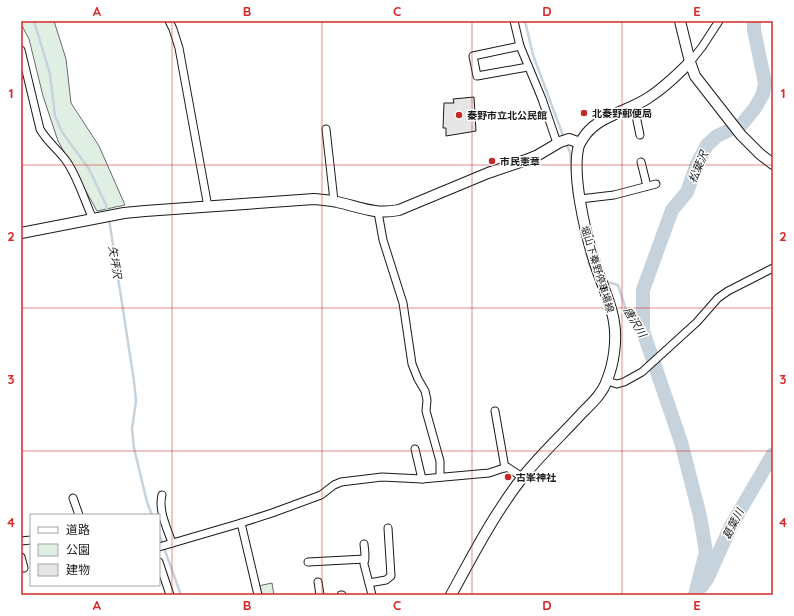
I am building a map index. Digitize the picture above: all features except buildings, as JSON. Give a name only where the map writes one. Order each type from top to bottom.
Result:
[{"type":"street","points":[[169,21],[179,48],[208,207]]},
{"type":"street","points":[[514,21],[520,46],[528,67],[562,141]]},
{"type":"street","points":[[680,21],[695,76],[738,132],[760,154],[773,164]]},
{"type":"street","points":[[21,233],[93,219],[145,211],[314,200],[334,201],[378,212],[399,210],[488,173],[538,155],[562,141],[580,143],[587,132],[597,124],[634,106],[658,91],[690,62],[719,21]]},
{"type":"street","points":[[520,46],[473,56],[477,76],[528,67]]},
{"type":"street","points":[[21,50],[40,129],[45,139],[67,161],[72,169],[93,219]]},
{"type":"street","points":[[634,106],[640,135]]},
{"type":"street","points":[[326,129],[334,201]]},
{"type":"street","name":"堀山下秦野停車場線","points":[[451,595],[500,508],[522,477],[593,401],[607,381],[611,366],[615,337],[614,322],[585,230],[580,199],[577,156],[580,143]]},
{"type":"street","points":[[641,162],[647,186]]},
{"type":"street","points":[[580,199],[614,195],[656,184]]},
{"type":"street","points":[[378,212],[383,240],[403,304],[412,364],[425,391],[426,412],[440,461],[440,477]]},
{"type":"street","points":[[607,381],[617,384],[624,382],[642,372],[697,322],[718,298],[773,268]]},
{"type":"street","points":[[495,411],[505,468]]},
{"type":"street","points":[[416,449],[422,479]]},
{"type":"street","points":[[160,547],[241,523],[321,495],[334,485],[341,482],[382,477],[422,479],[489,473],[507,467],[522,477]]},
{"type":"street","points":[[162,495],[160,500],[161,508],[170,543]]},
{"type":"street","points":[[74,498],[79,514]]},
{"type":"street","points":[[241,523],[258,595]]},
{"type":"street","points":[[369,583],[386,580],[390,576],[388,528]]},
{"type":"street","points":[[364,544],[364,564],[372,595]]},
{"type":"street","points":[[21,557],[25,568]]},
{"type":"street","points":[[308,562],[365,559]]},
{"type":"street","points":[[160,565],[170,595]]},
{"type":"street","points":[[318,582],[320,595]]},
{"type":"green space","points":[[21,21],[54,21],[66,59],[71,103],[99,146],[125,205],[97,211],[58,141],[43,96],[29,39],[21,24]]},
{"type":"green space","points":[[272,583],[274,595],[261,595],[258,586]]},
{"type":"waterway","name":"矢坪沢","points":[[34,21],[50,74],[55,116],[62,132],[89,169],[106,205],[108,214]]},
{"type":"waterway","name":"唐沢川","points":[[525,21],[533,55],[564,138]]},
{"type":"waterway","name":"松葉沢","points":[[695,595],[706,552],[700,516],[681,442],[643,331],[643,290],[672,210],[687,192],[697,164],[707,145],[717,136],[742,124],[755,108],[763,94],[765,83],[754,30],[754,21]]},
{"type":"waterway","name":"唐沢川","points":[[566,143],[570,152],[574,195]]},
{"type":"waterway","name":"矢坪沢","points":[[109,219],[134,381],[136,401],[132,429],[134,448],[147,502],[152,514]]},
{"type":"waterway","name":"唐沢川","points":[[582,235],[589,264],[594,274]]},
{"type":"waterway","name":"唐沢川","points":[[604,281],[618,285],[626,310],[633,322],[643,331]]},
{"type":"waterway","name":"葛葉川","points":[[701,587],[707,579],[731,526],[773,454]]},
{"type":"waterway","name":"矢坪沢","points":[[160,537],[181,595]]},
{"type":"place","name":"北秦野郵便局","points":[[584,113]]},
{"type":"place","name":"秦野市立北公民館","points":[[459,115]]},
{"type":"place","name":"市民憲章","points":[[492,161]]},
{"type":"place","name":"古峯神社","points":[[508,477]]}]
